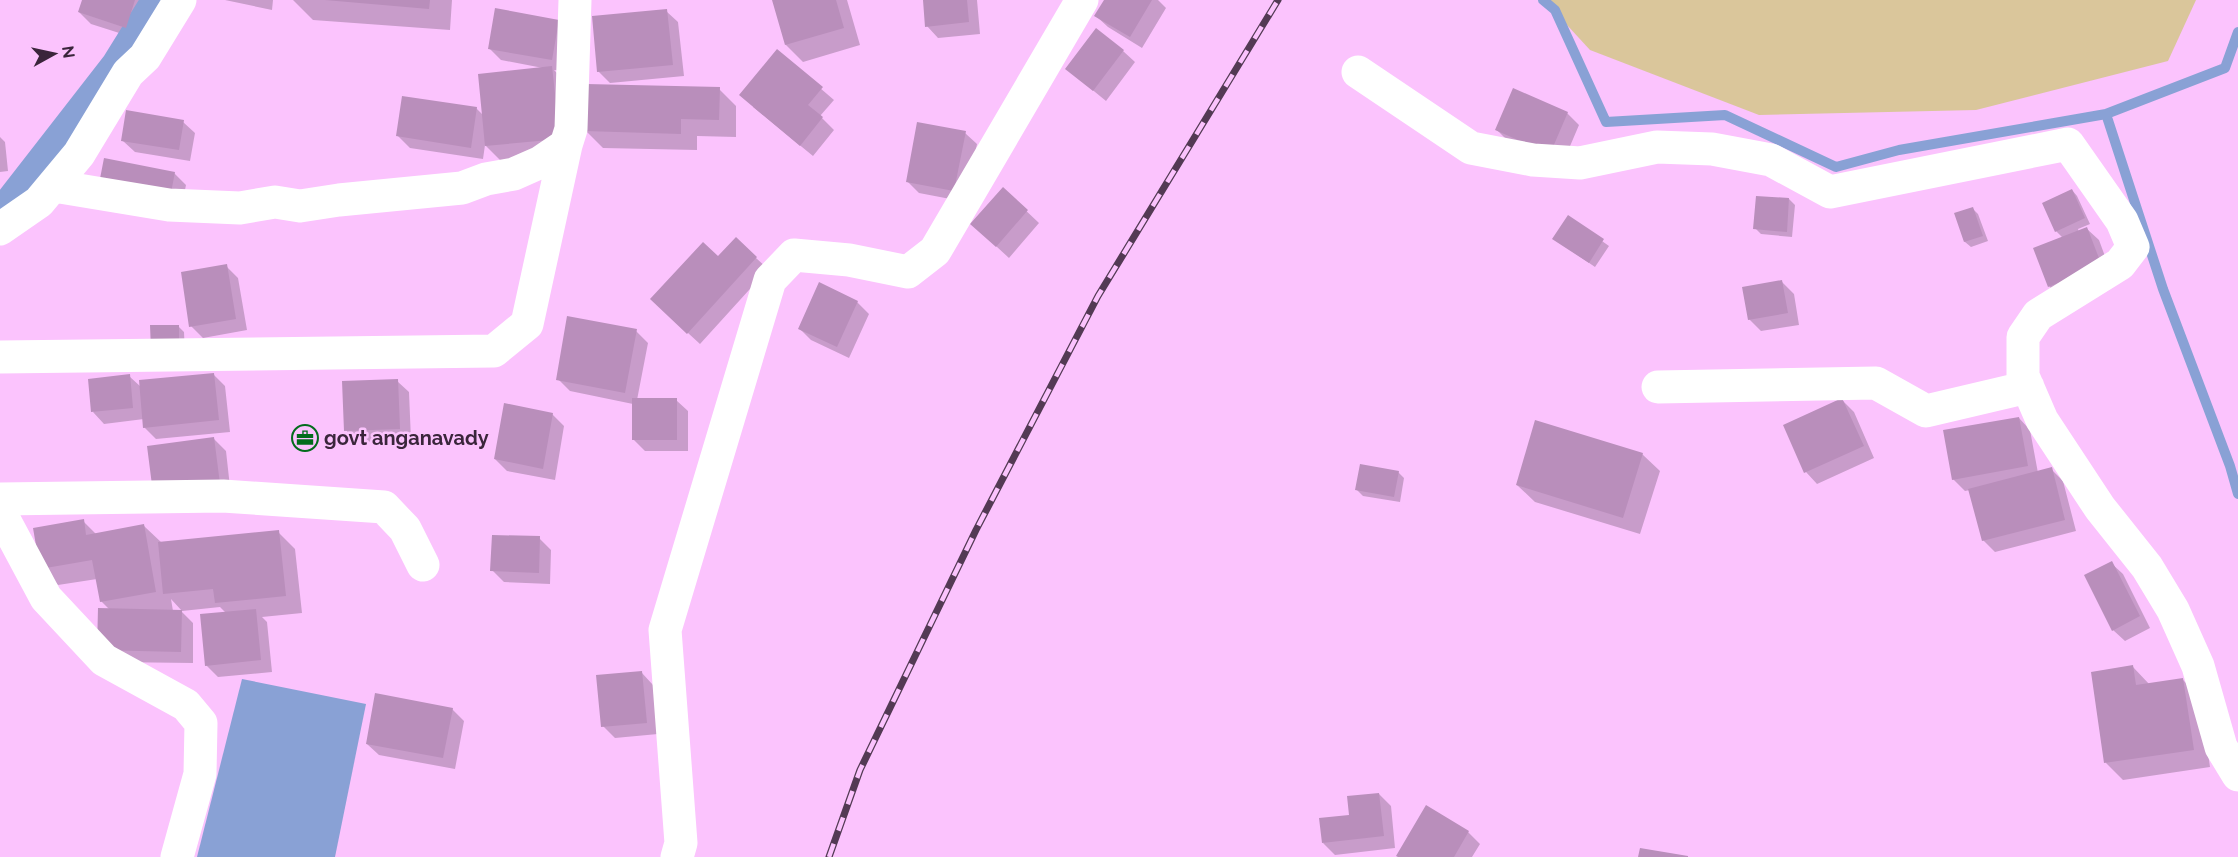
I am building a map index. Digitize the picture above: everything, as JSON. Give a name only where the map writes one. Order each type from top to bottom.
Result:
[{"type":"street","points":[[0,230],[46,194],[79,154],[128,73],[145,57],[180,0]]},
{"type":"street","points":[[0,357],[494,351],[527,324],[571,129],[575,0]]},
{"type":"street","points":[[677,857],[681,843],[665,630],[770,280],[794,255],[849,260],[908,272],[935,251],[1082,0]]},
{"type":"street","points":[[1358,72],[1471,148],[1533,160],[1580,163],[1658,147],[1712,149],[1771,160],[1830,192],[2068,144],[2122,221],[2133,247],[2120,264],[2038,315],[2024,337],[2023,376],[2042,420],[2093,499],[2147,567],[2173,610],[2198,666],[2221,747],[2238,775]]},
{"type":"street","points":[[46,194],[169,205],[240,208],[275,202],[300,206],[462,188],[486,179],[514,174],[541,162],[566,145]]},
{"type":"street","points":[[1658,387],[1876,383],[1926,411],[2028,387]]},
{"type":"street","points":[[0,499],[223,496],[384,507],[405,529],[423,565]]},
{"type":"street","points":[[0,512],[45,598],[104,660],[186,705],[201,723],[200,774],[177,857]]},
{"type":"shaded area","points":[[1544,0],[2196,0],[2168,61],[1976,110],[1759,115],[1590,50]]},
{"type":"water","points":[[242,679],[366,704],[335,857],[197,857]]},
{"type":"building","points":[[82,0],[135,0],[126,28],[78,12]]},
{"type":"building","points":[[325,0],[430,0],[429,9]]},
{"type":"building","points":[[772,0],[836,0],[844,28],[785,45]]},
{"type":"building","points":[[923,0],[967,0],[969,22],[925,27]]},
{"type":"building","points":[[1104,0],[1152,0],[1130,37],[1094,16]]},
{"type":"building","points":[[495,8],[559,20],[552,60],[488,49]]},
{"type":"building","points":[[667,9],[673,65],[597,72],[592,16]]},
{"type":"building","points":[[1096,28],[1124,50],[1093,91],[1065,69]]},
{"type":"building","points":[[777,49],[823,87],[808,105],[823,117],[800,146],[739,95]]},
{"type":"building","points":[[552,66],[560,139],[485,146],[478,74]]},
{"type":"building","points":[[586,84],[720,87],[719,120],[681,119],[681,134],[585,131]]},
{"type":"building","points":[[1513,88],[1568,112],[1550,154],[1495,130]]},
{"type":"building","points":[[402,96],[477,107],[471,148],[396,136]]},
{"type":"building","points":[[126,110],[184,120],[179,150],[121,141]]},
{"type":"building","points":[[917,122],[966,131],[954,191],[906,182]]},
{"type":"building","points":[[104,158],[175,172],[169,203],[98,189]]},
{"type":"building","points":[[1003,187],[1028,210],[996,247],[970,224]]},
{"type":"building","points":[[2072,189],[2085,218],[2055,232],[2042,203]]},
{"type":"building","points":[[1756,196],[1789,198],[1787,232],[1753,229]]},
{"type":"building","points":[[1973,207],[1983,236],[1964,242],[1954,213]]},
{"type":"building","points":[[1568,215],[1604,239],[1589,263],[1552,239]]},
{"type":"building","points":[[2087,227],[2102,266],[2048,287],[2033,248]]},
{"type":"building","points":[[736,237],[757,257],[687,334],[650,299],[703,242],[718,256]]},
{"type":"building","points":[[227,264],[236,319],[189,327],[181,272]]},
{"type":"building","points":[[1782,280],[1788,313],[1748,320],[1742,287]]},
{"type":"building","points":[[819,282],[858,301],[837,347],[798,329]]},
{"type":"building","points":[[567,316],[637,329],[625,393],[556,380]]},
{"type":"building","points":[[150,325],[179,325],[179,350],[151,350]]},
{"type":"building","points":[[214,373],[219,420],[143,428],[139,380]]},
{"type":"building","points":[[130,374],[133,408],[91,412],[88,379]]},
{"type":"building","points":[[398,379],[400,429],[344,431],[342,381]]},
{"type":"building","points":[[632,398],[677,398],[677,440],[632,440]]},
{"type":"building","points":[[1842,398],[1864,446],[1804,473],[1783,425]]},
{"type":"building","points":[[504,403],[553,413],[543,469],[494,459]]},
{"type":"building","points":[[2019,417],[2028,466],[1952,480],[1943,430]]},
{"type":"building","points":[[1535,420],[1643,453],[1623,518],[1516,485]]},
{"type":"building","points":[[214,437],[220,484],[153,493],[147,446]]},
{"type":"building","points":[[1360,464],[1399,471],[1394,497],[1355,490]]},
{"type":"building","points":[[2052,467],[2065,520],[1982,541],[1968,489]]},
{"type":"building","points":[[84,519],[86,535],[144,524],[156,592],[100,602],[92,560],[40,569],[33,528]]},
{"type":"building","points":[[279,530],[286,596],[215,603],[213,589],[163,594],[158,542]]},
{"type":"building","points":[[492,535],[540,536],[539,573],[490,571]]},
{"type":"building","points":[[2112,561],[2140,616],[2112,631],[2084,575]]},
{"type":"building","points":[[98,608],[182,610],[181,652],[97,650]]},
{"type":"building","points":[[256,609],[261,660],[205,666],[200,614]]},
{"type":"building","points":[[2133,665],[2136,685],[2183,678],[2194,750],[2104,763],[2091,672]]},
{"type":"building","points":[[642,671],[647,723],[601,727],[596,675]]},
{"type":"building","points":[[375,693],[453,708],[443,758],[366,744]]},
{"type":"building","points":[[1379,793],[1384,836],[1322,843],[1319,818],[1349,815],[1347,796]]},
{"type":"building","points":[[1426,805],[1469,831],[1454,857],[1396,856]]},
{"type":"building","points":[[1640,848],[1688,856],[1688,857],[1638,857]]},
{"type":"waterway","points":[[0,219],[119,66],[160,0]]},
{"type":"waterway","points":[[1543,0],[1555,10],[1606,122],[1725,115],[1836,167],[1899,150],[2106,114],[2225,68],[2238,32]]},
{"type":"waterway","points":[[2106,114],[2163,289],[2230,466],[2238,494]]},
{"type":"railway","points":[[829,857],[860,770],[976,530],[1098,296],[1278,0]]},
{"type":"place","name":"govt anganavady","points":[[305,438]]}]
